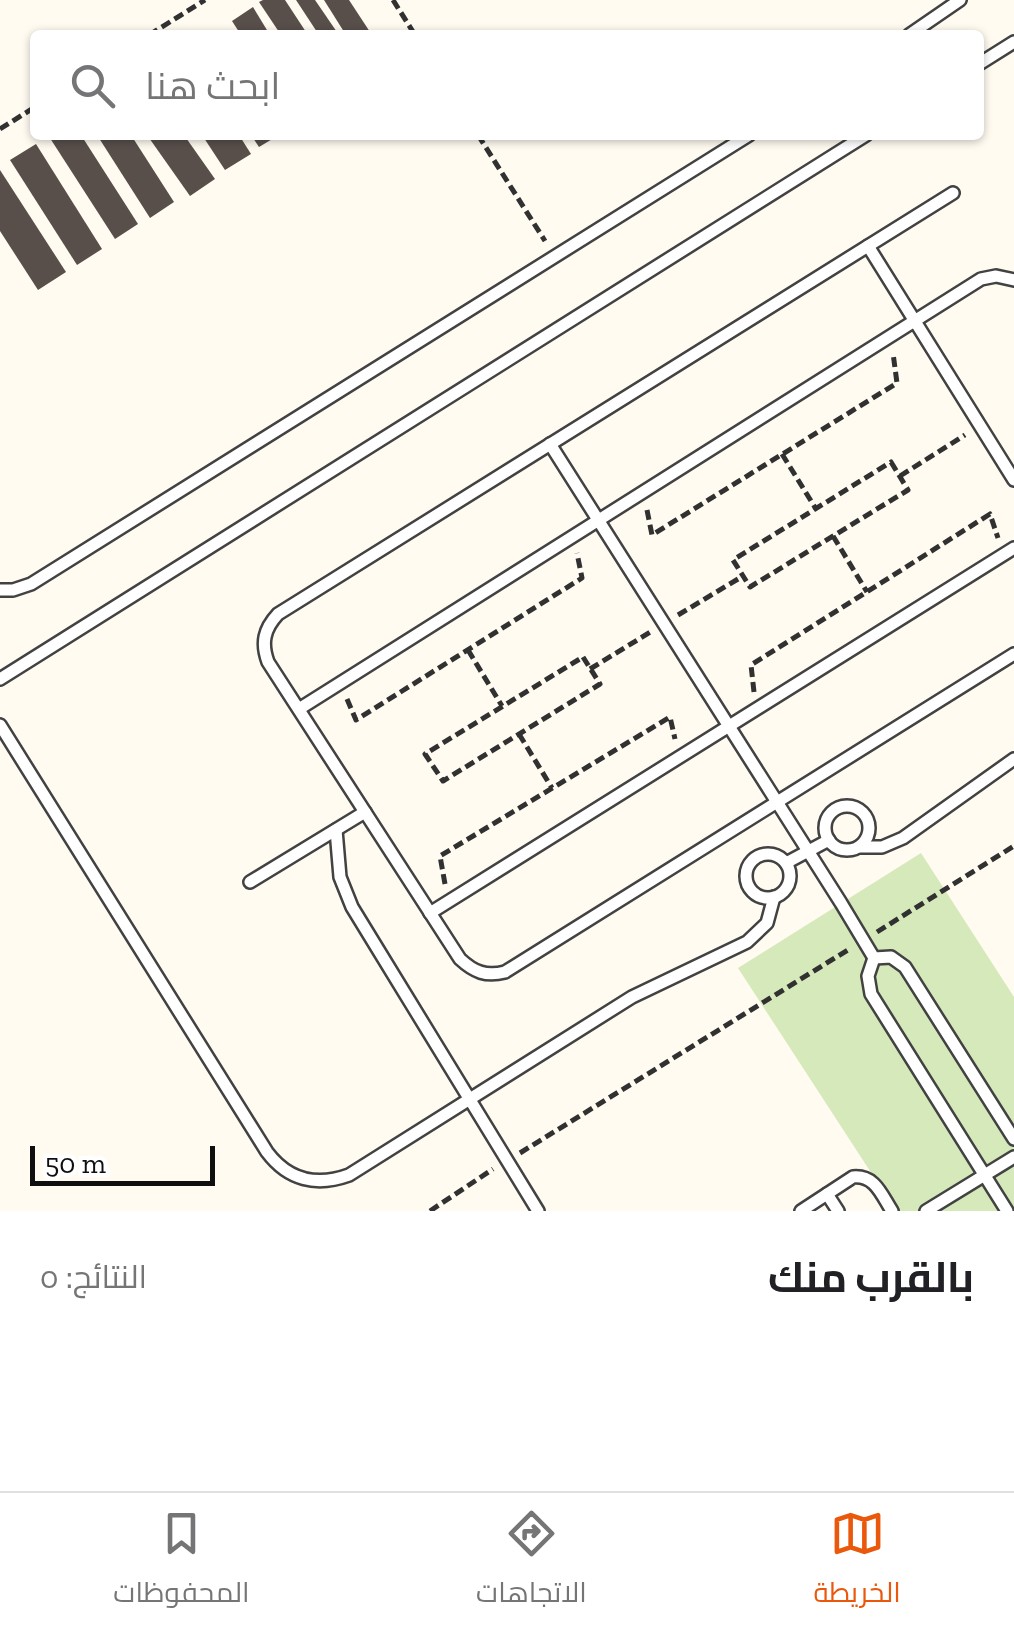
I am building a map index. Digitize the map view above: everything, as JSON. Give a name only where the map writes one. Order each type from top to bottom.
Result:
[{"type":"lane","points":[[915,30],[960,0]]},
{"type":"lane","points":[[984,61],[1014,42]]},
{"type":"lane","points":[[0,590],[31,584],[740,140]]},
{"type":"lane","points":[[0,679],[858,140]]},
{"type":"lane","points":[[953,194],[278,614],[266,632],[264,652],[460,959],[469,968],[492,975],[505,972],[1014,654]]},
{"type":"lane","points":[[868,246],[1014,480]]},
{"type":"lane","points":[[298,709],[982,279],[996,276],[1014,280]]},
{"type":"lane","points":[[550,444],[864,940],[874,958],[868,976],[870,994],[1006,1211]]},
{"type":"lane","points":[[430,913],[1009,552]]},
{"type":"lane","points":[[0,725],[276,1164],[303,1180],[334,1181],[349,1175],[632,997],[747,942],[766,923],[774,897],[788,886],[790,878],[786,863],[779,856],[754,858],[748,865],[746,882],[758,895],[774,897]]},
{"type":"lane","points":[[859,847],[882,847],[903,838],[1014,759]]},
{"type":"lane","points":[[844,806],[860,810],[869,824],[866,841],[852,850],[842,850],[828,840],[829,816],[844,806]]},
{"type":"lane","points":[[250,882],[365,812]]},
{"type":"lane","points":[[336,830],[340,877],[352,907],[538,1211]]},
{"type":"lane","points":[[786,863],[828,840]]},
{"type":"lane","points":[[874,958],[891,957],[905,967],[1014,1139]]},
{"type":"lane","points":[[926,1211],[1014,1156]]},
{"type":"lane","points":[[801,1211],[852,1177],[865,1177],[874,1184],[892,1211]]},
{"type":"lane","points":[[827,1194],[838,1211]]},
{"type":"path","points":[[157,30],[204,0]]},
{"type":"path","points":[[393,0],[412,30]]},
{"type":"path","points":[[0,129],[30,110]]},
{"type":"path","points":[[481,140],[554,256]]},
{"type":"path","points":[[643,492],[652,535],[896,383],[890,336]]},
{"type":"path","points":[[900,476],[980,426]]},
{"type":"path","points":[[782,454],[816,509]]},
{"type":"path","points":[[891,462],[908,490],[750,588],[733,560],[816,509],[891,462]]},
{"type":"path","points":[[756,710],[751,664],[990,514],[1009,552]]},
{"type":"path","points":[[340,682],[356,720],[582,578],[574,536]]},
{"type":"path","points":[[833,536],[867,592]]},
{"type":"path","points":[[468,650],[502,706]]},
{"type":"path","points":[[583,657],[600,684],[519,734],[443,781],[426,754],[583,657]]},
{"type":"path","points":[[448,902],[440,856],[670,717],[680,757]]},
{"type":"path","points":[[519,734],[552,788]]},
{"type":"path","points":[[430,1211],[1014,846]]},
{"type":"green space","points":[[921,853],[1014,997],[1014,1211],[896,1211],[738,968]]},
{"type":"building","points":[[285,0],[305,30],[278,30],[259,2]]},
{"type":"building","points":[[296,0],[315,0],[336,30],[316,30]]},
{"type":"building","points":[[324,0],[349,0],[369,30],[343,30]]},
{"type":"building","points":[[253,7],[267,30],[238,30],[232,21]]},
{"type":"building","points":[[51,140],[84,140],[138,224],[115,239]]},
{"type":"building","points":[[100,140],[134,140],[174,202],[150,218]]},
{"type":"building","points":[[151,140],[188,140],[215,179],[190,196]]},
{"type":"building","points":[[205,140],[242,140],[251,154],[225,170]]},
{"type":"building","points":[[36,144],[102,249],[77,265],[10,160]]},
{"type":"building","points":[[0,170],[66,272],[38,290],[0,231]]}]
